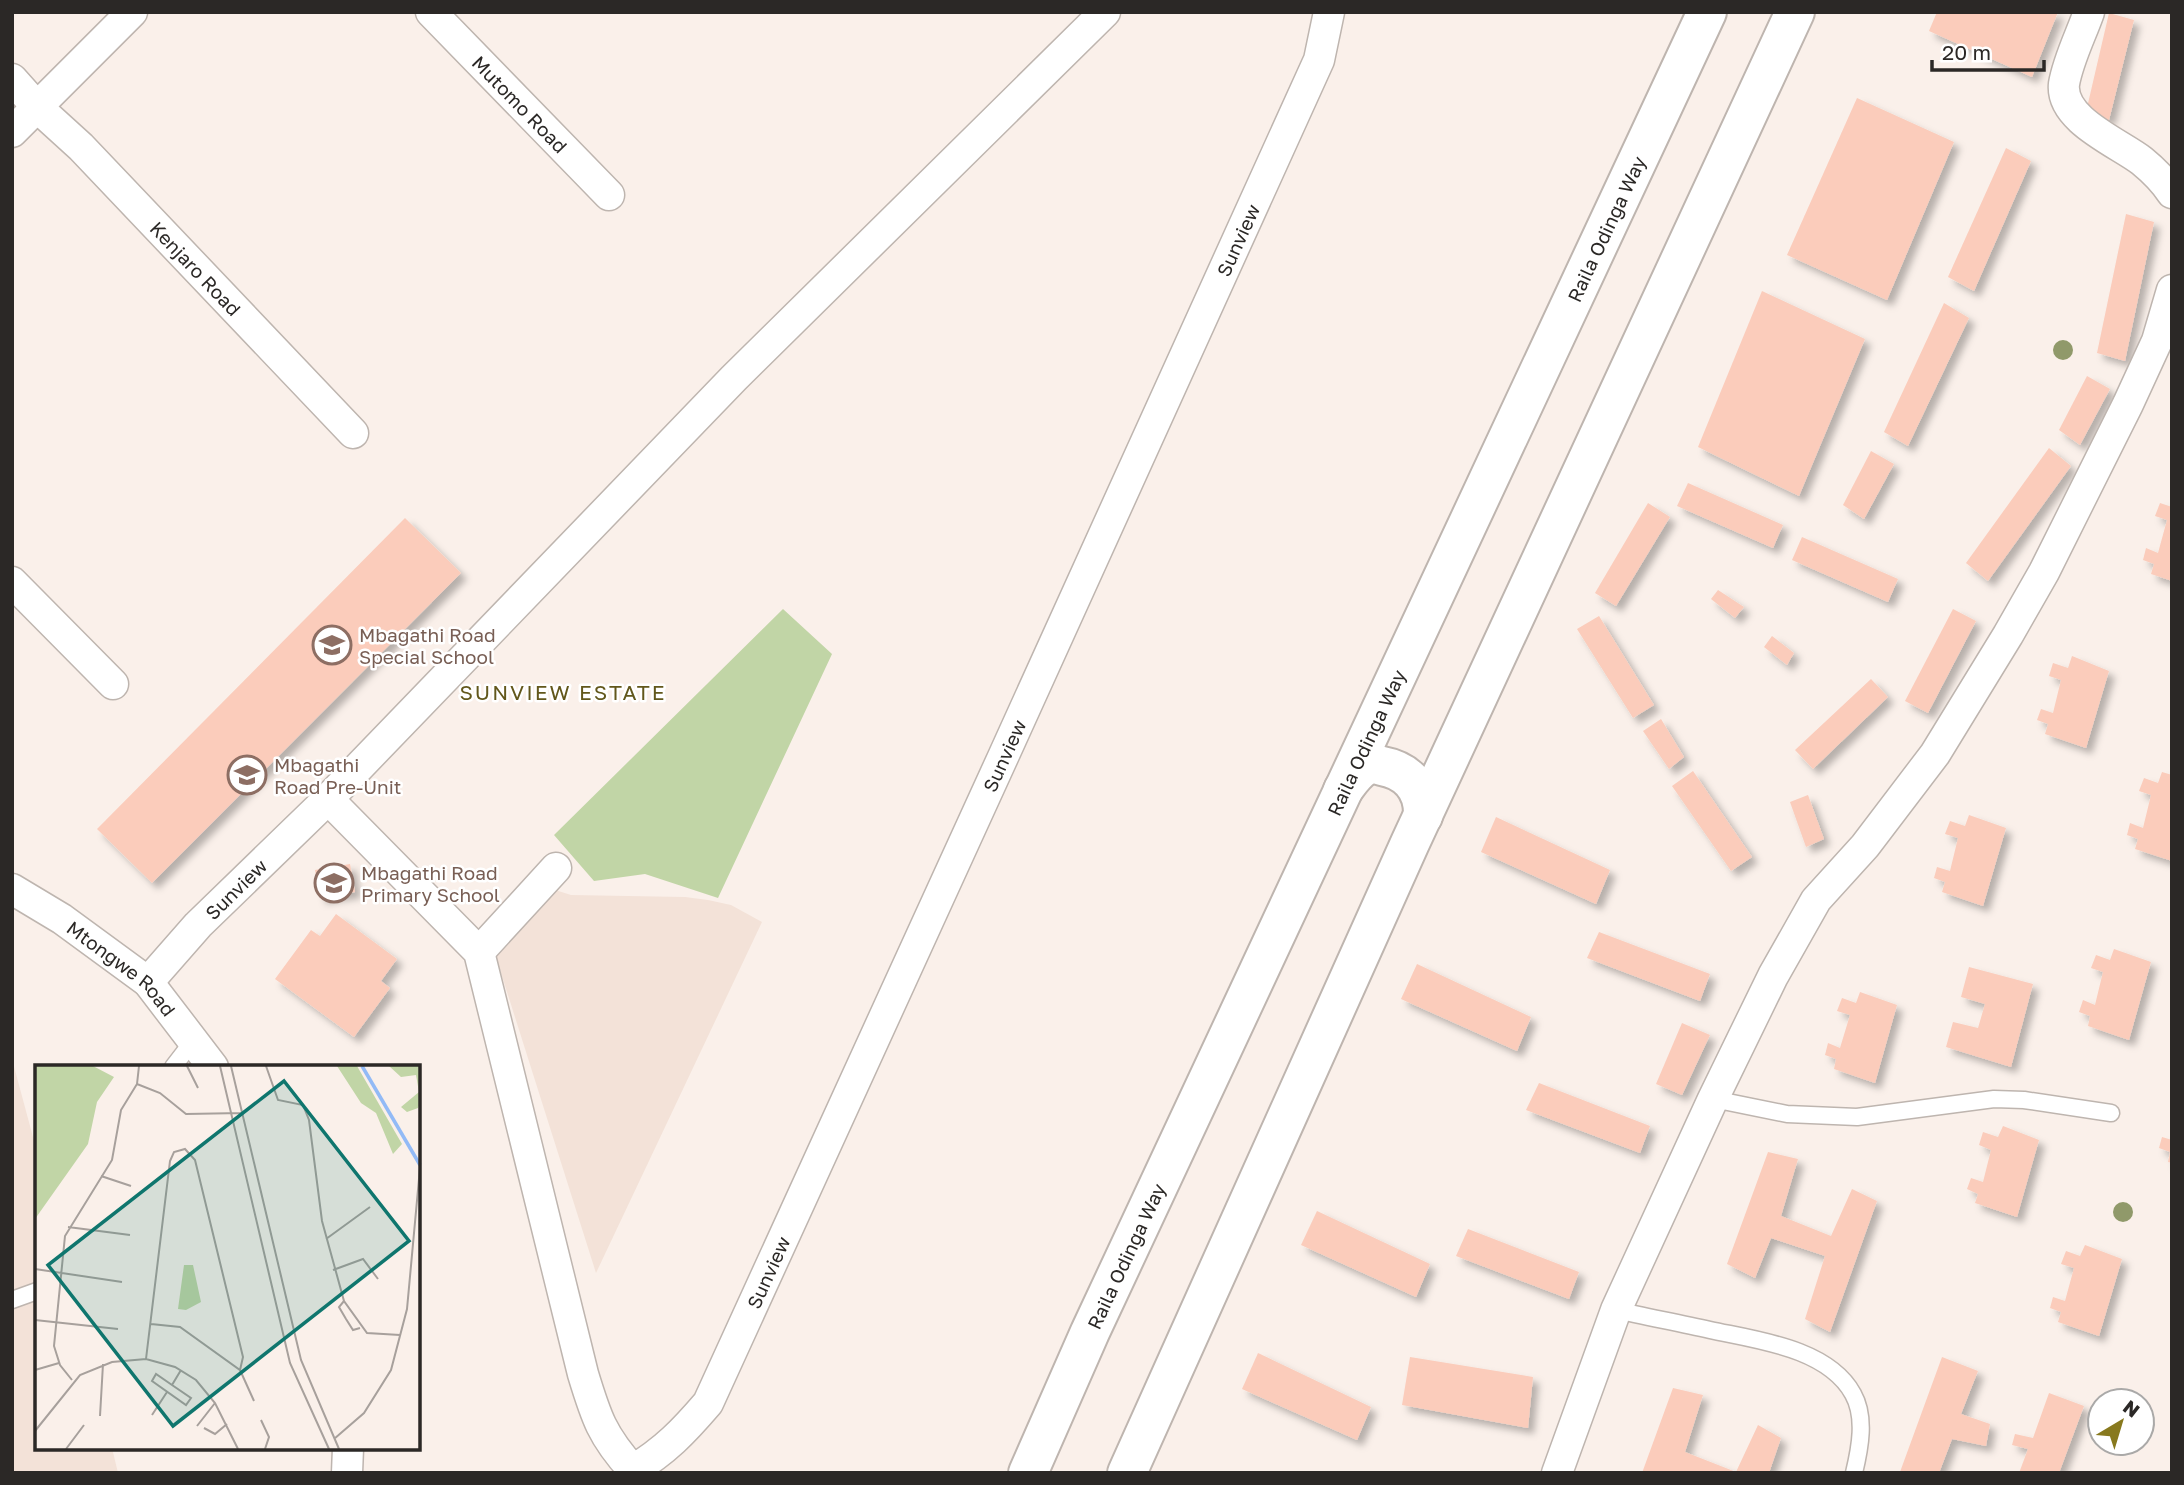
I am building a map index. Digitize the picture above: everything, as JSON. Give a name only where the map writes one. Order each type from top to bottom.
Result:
[{"type":"main road","name":"Raila Odinga Way","points":[[1028,1473],[1090,1332],[1707,12]]},
{"type":"main road","points":[[1128,1473],[1423,817],[1795,12]]},
{"type":"main road","points":[[1343,790],[1367,765],[1392,768],[1401,772],[1416,786],[1423,805],[1423,817]]},
{"type":"street","points":[[12,132],[132,12]]},
{"type":"street","name":"Mutomo Road","points":[[431,12],[609,195]]},
{"type":"street","name":"Sunview","points":[[148,982],[198,925],[328,799],[734,378],[1105,12]]},
{"type":"street","name":"Sunview","points":[[479,952],[583,1374],[597,1420],[612,1447],[633,1471],[656,1457],[678,1438],[708,1403],[1313,72],[1329,12]]},
{"type":"street","points":[[2089,12],[2067,72],[2064,87],[2066,99],[2087,125],[2142,161],[2172,193]]},
{"type":"street","name":"Kenjaro Road","points":[[12,79],[37,107],[81,147],[353,433]]},
{"type":"street","points":[[1557,1473],[1615,1310],[1773,976],[1816,900],[1865,846],[1935,754],[2038,583],[2157,341],[2172,290]]},
{"type":"street","points":[[12,583],[113,684]]},
{"type":"street","points":[[328,799],[479,952],[556,868]]},
{"type":"street","name":"Mtongwe Road","points":[[12,889],[62,919],[148,982],[211,1065]]},
{"type":"street","points":[[347,1473],[348,1450]]},
{"type":"lane","points":[[175,1065],[193,1041]]},
{"type":"lane","points":[[1713,1099],[1787,1114],[1857,1117],[1994,1099],[2024,1100],[2110,1113]]},
{"type":"lane","points":[[12,1300],[35,1292]]},
{"type":"lane","points":[[1615,1310],[1773,1343],[1815,1360],[1840,1377],[1854,1395],[1861,1422],[1854,1473]]},
{"type":"shaded area","points":[[549,888],[571,895],[685,897],[708,900],[731,905],[762,922],[596,1273],[495,954]]},
{"type":"shaded area","points":[[12,1059],[35,1145],[35,1450],[112,1450],[118,1473],[12,1473]]},
{"type":"green space","points":[[783,609],[832,654],[718,898],[645,874],[594,881],[554,835]]},
{"type":"building","points":[[1937,12],[2058,12],[2032,77],[1929,31]]},
{"type":"building","points":[[2109,13],[2134,20],[2109,120],[2086,112]]},
{"type":"building","points":[[1857,98],[1954,142],[1887,300],[1787,255]]},
{"type":"building","points":[[2006,148],[2031,161],[1974,291],[1948,277]]},
{"type":"building","points":[[2126,214],[2154,222],[2125,361],[2097,353]]},
{"type":"building","points":[[1762,291],[1865,339],[1799,496],[1698,447]]},
{"type":"building","points":[[1944,303],[1969,318],[1908,446],[1884,432]]},
{"type":"building","points":[[2087,376],[2110,389],[2080,445],[2059,430]]},
{"type":"building","points":[[2049,448],[2071,466],[1988,581],[1966,563]]},
{"type":"building","points":[[1871,451],[1894,464],[1864,519],[1843,505]]},
{"type":"building","points":[[1688,483],[1783,525],[1773,548],[1677,506]]},
{"type":"building","points":[[1648,503],[1670,517],[1616,606],[1595,593]]},
{"type":"building","points":[[2160,503],[2172,507],[2172,581],[2151,574],[2154,564],[2143,560],[2146,548],[2158,553],[2167,520],[2155,516]]},
{"type":"building","points":[[405,518],[461,573],[152,883],[97,829]]},
{"type":"building","points":[[1802,537],[1898,579],[1888,602],[1792,560]]},
{"type":"building","points":[[1718,590],[1744,607],[1735,618],[1711,599]]},
{"type":"building","points":[[1953,609],[1976,621],[1928,713],[1905,701]]},
{"type":"building","points":[[1599,616],[1654,705],[1633,718],[1577,629]]},
{"type":"building","points":[[1772,636],[1794,653],[1787,665],[1764,647]]},
{"type":"building","points":[[2072,656],[2109,671],[2086,748],[2045,734],[2048,724],[2037,720],[2041,709],[2053,713],[2061,680],[2049,676],[2053,663],[2068,668]]},
{"type":"building","points":[[1871,679],[1888,697],[1813,769],[1795,750]]},
{"type":"building","points":[[1661,719],[1684,757],[1669,769],[1643,731]]},
{"type":"building","points":[[1693,771],[1752,857],[1731,871],[1672,786]]},
{"type":"building","points":[[2162,772],[2172,775],[2172,861],[2135,849],[2138,839],[2127,835],[2130,823],[2143,828],[2151,795],[2139,791],[2144,778],[2158,783]]},
{"type":"building","points":[[1808,795],[1824,839],[1806,847],[1790,802]]},
{"type":"building","points":[[1969,815],[2006,828],[1983,906],[1942,892],[1945,882],[1934,878],[1937,867],[1950,871],[1958,838],[1945,834],[1950,821],[1965,826]]},
{"type":"building","points":[[1496,817],[1610,870],[1596,904],[1481,852]]},
{"type":"building","points":[[350,864],[355,892],[320,898],[315,870]]},
{"type":"building","points":[[336,914],[397,959],[381,981],[390,988],[354,1037],[275,979],[311,930],[320,936]]},
{"type":"building","points":[[1599,932],[1710,974],[1700,1001],[1587,958]]},
{"type":"building","points":[[2114,949],[2151,962],[2129,1040],[2088,1026],[2090,1016],[2079,1012],[2083,1000],[2095,1005],[2103,972],[2091,968],[2096,955],[2110,960]]},
{"type":"building","points":[[1417,964],[1531,1017],[1517,1051],[1401,999]]},
{"type":"building","points":[[1969,967],[2033,984],[2011,1067],[1946,1047],[1953,1022],[1978,1028],[1985,1004],[1961,997]]},
{"type":"building","points":[[1860,992],[1897,1005],[1875,1083],[1834,1069],[1836,1059],[1825,1055],[1828,1043],[1840,1048],[1850,1015],[1837,1011],[1842,998],[1856,1003]]},
{"type":"building","points":[[1682,1023],[1710,1035],[1682,1095],[1656,1084]]},
{"type":"building","points":[[1539,1083],[1650,1126],[1640,1153],[1526,1110]]},
{"type":"building","points":[[2003,1126],[2039,1140],[2017,1217],[1975,1203],[1978,1194],[1967,1189],[1971,1178],[1983,1182],[1991,1150],[1979,1145],[1983,1132],[1998,1137]]},
{"type":"building","points":[[2162,1137],[2172,1140],[2172,1163],[2168,1162],[2170,1152],[2159,1148]]},
{"type":"building","points":[[1768,1152],[1798,1159],[1781,1216],[1831,1236],[1852,1189],[1877,1201],[1830,1332],[1805,1319],[1825,1256],[1771,1238],[1755,1278],[1727,1264]]},
{"type":"building","points":[[1317,1211],[1430,1264],[1416,1297],[1301,1245]]},
{"type":"building","points":[[1468,1229],[1579,1272],[1569,1299],[1456,1256]]},
{"type":"building","points":[[2085,1245],[2122,1259],[2099,1336],[2058,1322],[2061,1312],[2050,1308],[2053,1297],[2065,1301],[2074,1268],[2061,1264],[2066,1251],[2080,1256]]},
{"type":"building","points":[[1258,1353],[1371,1407],[1357,1440],[1242,1389]]},
{"type":"building","points":[[1410,1357],[1533,1377],[1528,1428],[1402,1405]]},
{"type":"building","points":[[1942,1357],[1978,1371],[1961,1414],[1990,1424],[1986,1446],[1952,1439],[1939,1473],[1901,1473],[1900,1472]]},
{"type":"building","points":[[1673,1388],[1703,1395],[1685,1452],[1736,1472],[1758,1425],[1781,1438],[1769,1473],[1642,1473]]},
{"type":"building","points":[[2049,1393],[2084,1406],[2059,1473],[2019,1473],[2028,1449],[2012,1445],[2015,1434],[2033,1438]]},
{"type":"place","name":"Mbagathi Road Special School","points":[[332,645]]},
{"type":"place","name":"Mbagathi Road Pre-Unit","points":[[247,775]]},
{"type":"place","name":"Mbagathi Road Primary School","points":[[334,883]]},
{"type":"district","name":"SUNVIEW ESTATE","points":[[563,692]]}]
